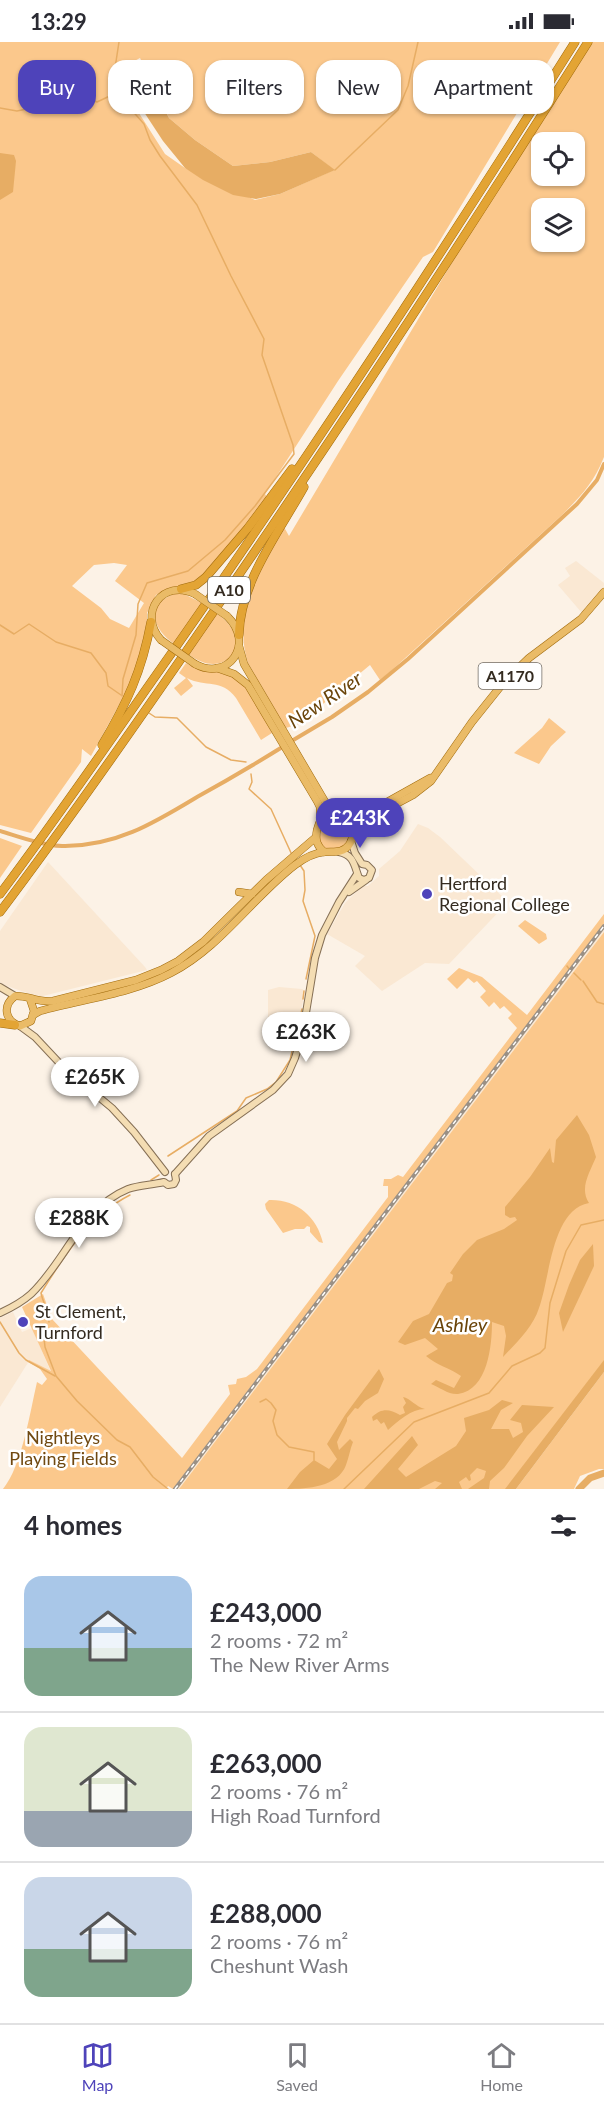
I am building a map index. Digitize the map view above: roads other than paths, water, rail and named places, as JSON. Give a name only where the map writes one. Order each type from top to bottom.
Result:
[{"type":"highway","name":"A10","points":[[0,894],[198,616],[326,427],[575,42]]},
{"type":"highway","name":"A10","points":[[0,912],[55,838],[311,470],[398,339],[588,42]]},
{"type":"highway","points":[[181,589],[196,585],[206,577],[326,427]]},
{"type":"highway","points":[[239,635],[243,609],[257,570],[306,484],[311,470]]},
{"type":"highway","points":[[89,770],[135,685],[152,622]]},
{"type":"highway","points":[[0,1023],[17,1025]]},
{"type":"main road","name":"A10","points":[[181,589],[195,594],[227,616],[234,623],[239,635]]},
{"type":"main road","points":[[181,589],[159,597],[153,607],[153,630],[160,640],[195,664],[207,669],[217,668],[231,661],[239,646]]},
{"type":"main road","name":"A1170","points":[[344,816],[362,816],[424,788],[471,722],[504,682],[529,658],[582,619],[604,592]]},
{"type":"main road","points":[[239,635],[239,646],[244,664],[320,807],[320,821],[315,838],[301,857]]},
{"type":"main road","points":[[217,668],[234,674],[248,685],[282,736]]},
{"type":"main road","points":[[292,753],[327,805],[335,813],[344,816],[351,825],[355,853],[362,864],[372,870],[366,880],[346,893]]},
{"type":"main road","name":"A1170","points":[[352,836],[359,824],[405,795]]},
{"type":"main road","points":[[320,821],[326,815],[335,813]]},
{"type":"main road","points":[[339,852],[348,846],[352,836]]},
{"type":"main road","points":[[315,838],[319,848],[324,852]]},
{"type":"main road","points":[[0,989],[15,996],[50,1002],[136,980],[161,970],[195,948],[301,857],[324,852],[339,852],[350,856],[356,875],[366,880]]},
{"type":"main road","points":[[17,1025],[28,1024],[40,1011],[136,987],[172,973],[205,950],[247,901],[260,897],[293,862]]},
{"type":"main road","points":[[0,1313],[21,1302],[33,1292],[80,1229],[108,1202],[129,1189],[164,1182],[168,1185],[174,1184],[176,1174],[209,1136],[273,1090],[288,1074],[303,1031],[315,958],[321,940],[339,902],[356,875],[358,867],[362,864]]},
{"type":"main road","points":[[239,892],[247,901]]},
{"type":"main road","points":[[0,989],[8,1005],[7,1016],[35,1037],[54,1059],[119,1115],[165,1172]]},
{"type":"main road","points":[[8,1005],[15,996]]},
{"type":"main road","points":[[30,999],[34,1006],[32,1026],[35,1037]]},
{"type":"main road","points":[[165,1172],[176,1174]]},
{"type":"main road","points":[[164,1182],[165,1172]]},
{"type":"water","points":[[145,114],[167,114],[195,140],[233,166],[270,162],[311,152],[335,170],[280,194],[256,199],[233,195],[203,180],[185,168]]},
{"type":"water","points":[[0,153],[14,155],[16,161],[13,192],[0,200]]},
{"type":"water","name":"Ashley","points":[[577,1115],[589,1135],[596,1157],[585,1186],[589,1203],[576,1208],[559,1232],[543,1295],[533,1322],[503,1357],[506,1336],[504,1326],[492,1322],[486,1365],[482,1376],[468,1391],[455,1394],[431,1384],[436,1380],[454,1388],[461,1376],[426,1356],[438,1349],[425,1338],[405,1345],[398,1342],[413,1321],[429,1314],[447,1283],[452,1281],[453,1275],[450,1273],[463,1254],[477,1240],[504,1229],[517,1220],[515,1217],[510,1218],[505,1215],[505,1207],[550,1148],[554,1163],[556,1140]]},
{"type":"water","points":[[593,1244],[594,1266],[563,1332],[559,1313],[580,1260]]},
{"type":"water","points":[[604,1360],[604,1372],[516,1489],[505,1489]]},
{"type":"water","points":[[379,1369],[384,1379],[378,1393],[365,1401],[358,1409],[355,1408],[347,1418],[337,1442],[339,1450],[350,1439],[353,1442],[342,1472],[336,1478],[321,1485],[287,1489],[300,1472],[314,1460],[329,1469],[337,1459],[327,1444]]},
{"type":"water","points":[[403,1397],[425,1409],[410,1413],[388,1430],[384,1422],[381,1424],[377,1419],[373,1421],[372,1417],[382,1411],[400,1415],[405,1413],[403,1407],[406,1403]]},
{"type":"water","points":[[502,1400],[513,1403],[501,1410],[491,1429],[509,1429],[513,1438],[523,1432],[521,1423],[510,1420],[522,1405],[554,1407],[527,1436],[504,1468],[490,1481],[489,1489],[468,1489],[484,1478],[486,1471],[477,1468],[470,1475],[471,1480],[469,1481],[466,1477],[459,1482],[462,1489],[435,1489],[442,1483],[435,1481],[419,1489],[364,1489],[412,1436],[418,1445],[398,1469],[406,1477],[456,1446],[466,1431],[464,1418],[489,1410]]},
{"type":"waterway","points":[[119,42],[115,68],[129,107],[144,124],[160,156],[197,205],[264,339],[262,355],[293,445],[294,454],[255,506],[225,540],[188,571],[147,583],[138,604],[136,635],[123,679],[122,696]]},
{"type":"waterway","points":[[335,170],[398,110],[408,86],[418,42]]},
{"type":"waterway","points":[[0,108],[17,111],[84,97],[97,102],[108,97]]},
{"type":"waterway","name":"New River","points":[[290,742],[368,692],[408,659],[577,504],[597,480],[604,464]]},
{"type":"waterway","points":[[0,625],[14,634],[29,624],[56,642],[91,653],[106,673],[108,686],[121,695]]},
{"type":"waterway","points":[[149,713],[155,717],[177,718],[206,747],[231,760],[246,762]]},
{"type":"waterway","name":"New River","points":[[0,831],[62,846],[117,838],[165,816],[284,746]]},
{"type":"waterway","points":[[251,774],[252,782],[249,789],[271,809],[292,855]]},
{"type":"waterway","points":[[300,865],[304,871],[303,901],[315,936],[306,979]]},
{"type":"waterway","points":[[574,973],[581,980]]},
{"type":"waterway","points":[[583,981],[597,1002],[604,1004]]},
{"type":"waterway","points":[[303,999],[304,991]]},
{"type":"waterway","points":[[168,1156],[237,1111],[246,1098],[267,1089],[276,1082],[290,1060],[302,1009]]},
{"type":"waterway","points":[[151,1180],[159,1175]]},
{"type":"waterway","points":[[49,1322],[41,1293],[69,1251],[90,1225],[116,1203],[130,1195]]},
{"type":"waterway","points":[[344,1489],[414,1422],[489,1393],[512,1366],[540,1353],[545,1348],[550,1303],[566,1251],[581,1225],[604,1220]]},
{"type":"waterway","points":[[0,1322],[19,1353],[26,1360],[55,1376]]},
{"type":"waterway","points":[[44,1338],[56,1376],[77,1401],[117,1440],[130,1447],[153,1477],[168,1489]]},
{"type":"waterway","points":[[260,1402],[266,1399],[276,1410],[273,1421],[277,1435],[289,1447],[314,1452],[314,1460]]},
{"type":"waterway","points":[[579,1489],[590,1478],[604,1473]]},
{"type":"railway","points":[[175,1489],[604,926]]},
{"type":"place","name":"Hertford Regional College","points":[[427,894]]},
{"type":"place","name":"St Clement, Turnford","points":[[23,1322]]},
{"type":"park label","name":"Nightleys Playing Fields","points":[[63,1448]]}]
